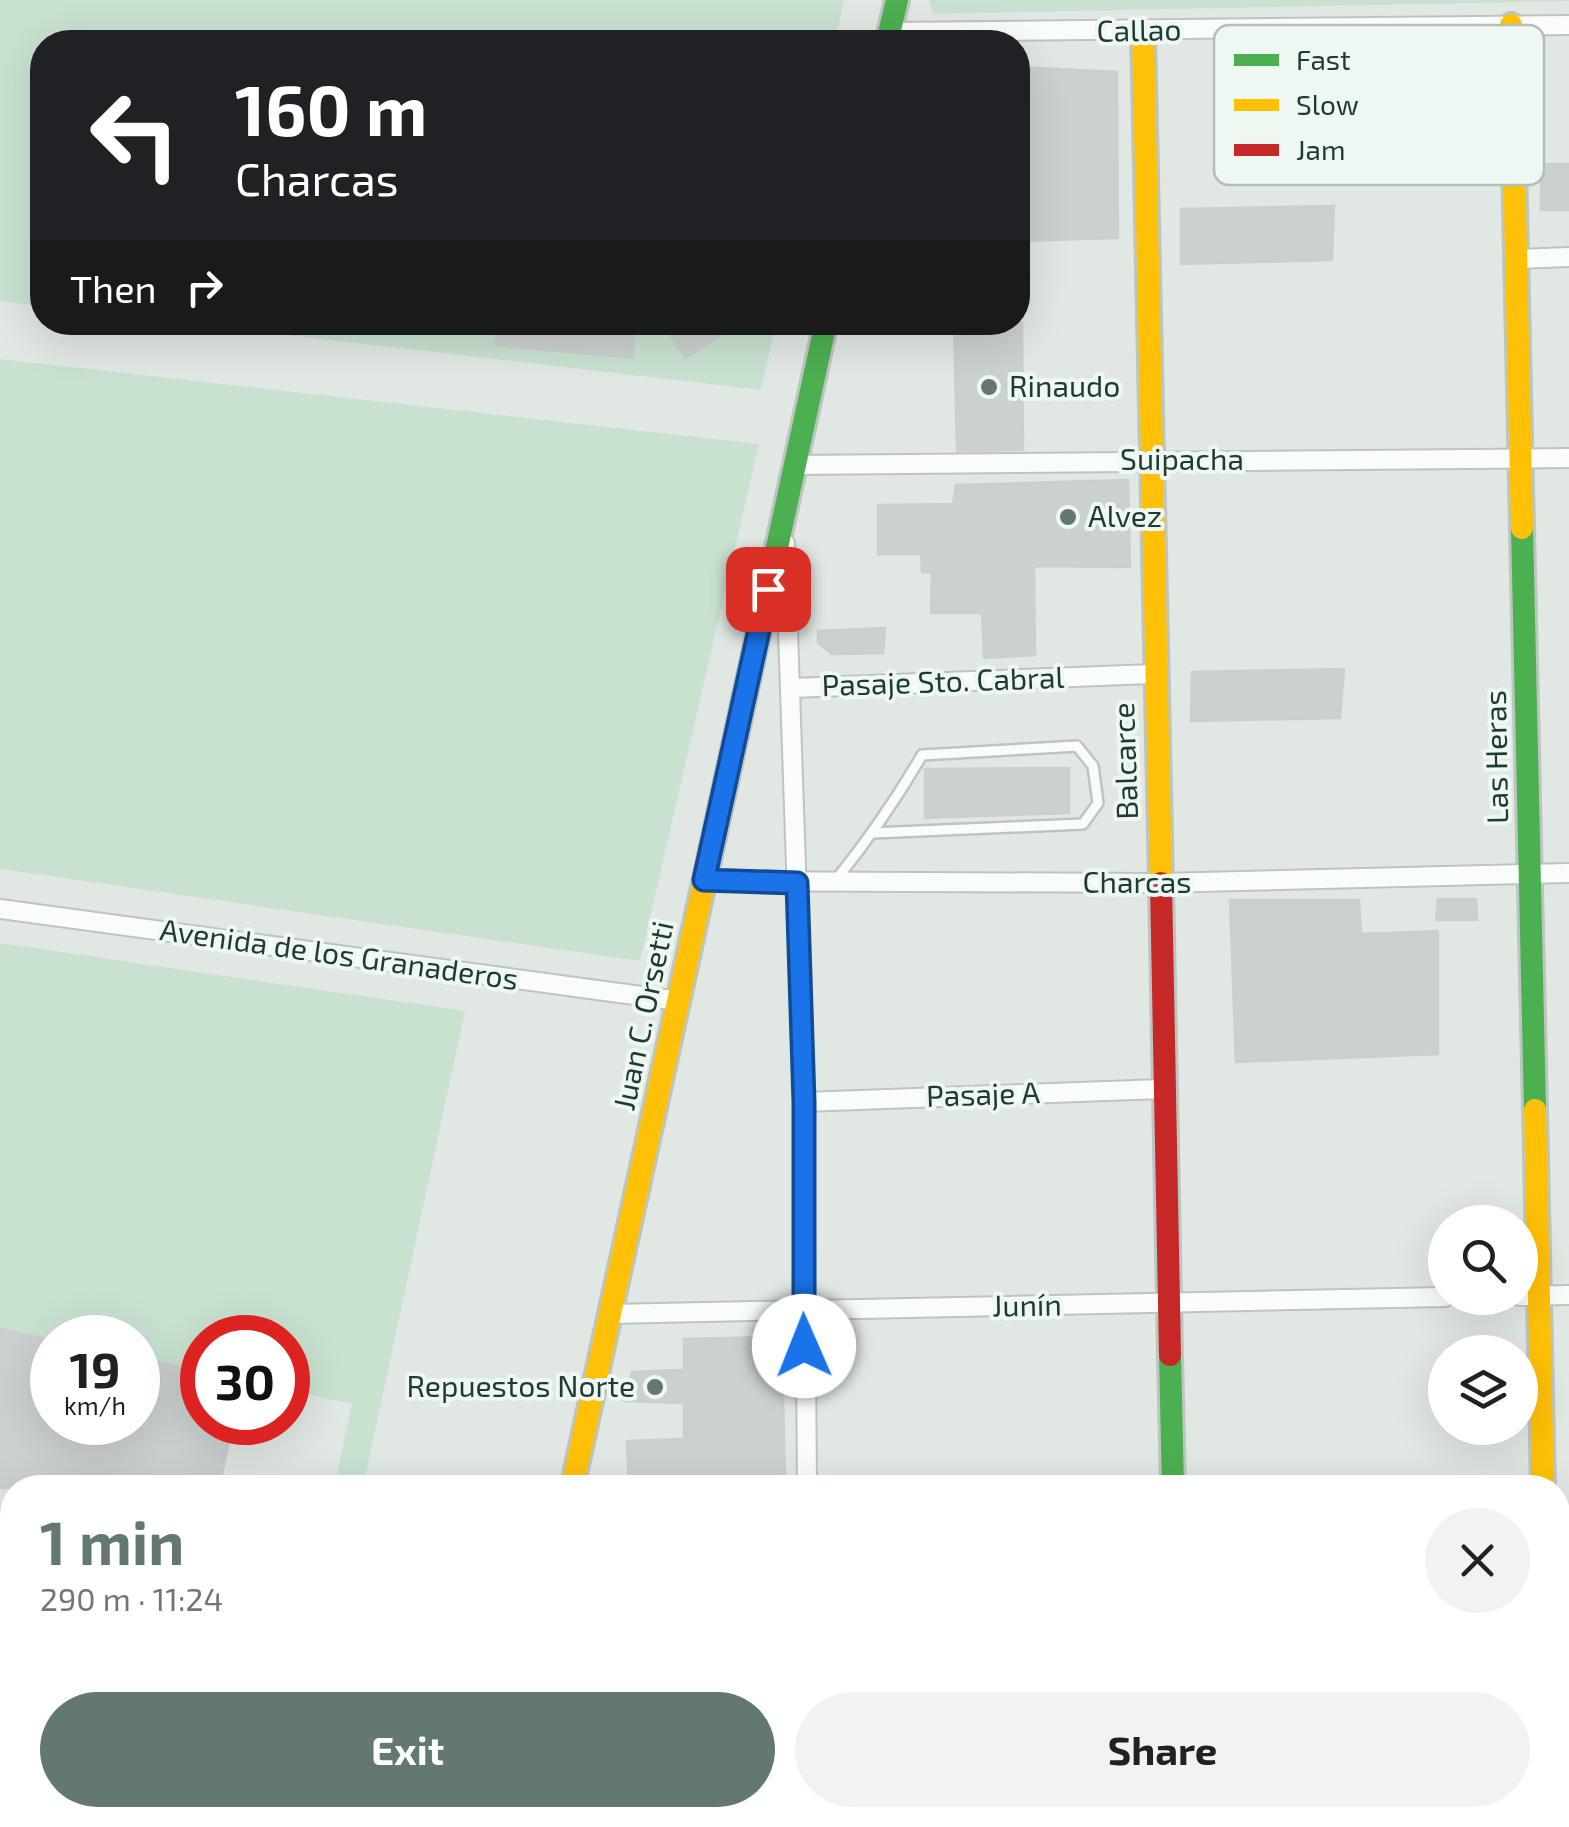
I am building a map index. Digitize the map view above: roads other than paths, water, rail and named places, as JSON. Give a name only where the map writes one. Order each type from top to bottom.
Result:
[{"type":"street","points":[[890,30],[897,0]]},
{"type":"street","name":"Callao","points":[[1511,25],[1569,25]]},
{"type":"street","name":"Callao","points":[[1030,34],[1214,31]]},
{"type":"street","name":"Balcarce","points":[[1143,32],[1153,460],[1153,674],[1173,1475]]},
{"type":"street","name":"Las Heras","points":[[1514,185],[1530,874],[1530,1205]]},
{"type":"street","points":[[1516,259],[1569,257]]},
{"type":"street","name":"Juan C. Orsetti","points":[[575,1475],[823,335]]},
{"type":"street","name":"Suipacha","points":[[795,464],[1569,458]]},
{"type":"street","points":[[784,516],[804,1102],[807,1475]]},
{"type":"street","name":"Pasaje Sto. Cabral","points":[[792,688],[1153,674]]},
{"type":"street","name":"Charcas","points":[[704,880],[1160,883],[1569,873]]},
{"type":"street","name":"Avenida de los Granaderos","points":[[0,909],[678,1001]]},
{"type":"street","name":"Pasaje A","points":[[804,1102],[1162,1090]]},
{"type":"street","points":[[1538,1296],[1569,1295]]},
{"type":"street","name":"Junín","points":[[610,1314],[1428,1298]]},
{"type":"street","name":"Las Heras","points":[[1531,1315],[1543,1475]]},
{"type":"lane","points":[[834,883],[873,833],[922,754],[1077,746],[1092,766],[1098,802],[1083,824],[873,833]]},
{"type":"place","name":"Rinaudo","points":[[989,387]]},
{"type":"place","name":"Alvez","points":[[1068,517]]},
{"type":"place","name":"Repuestos Norte","points":[[655,1387]]}]
